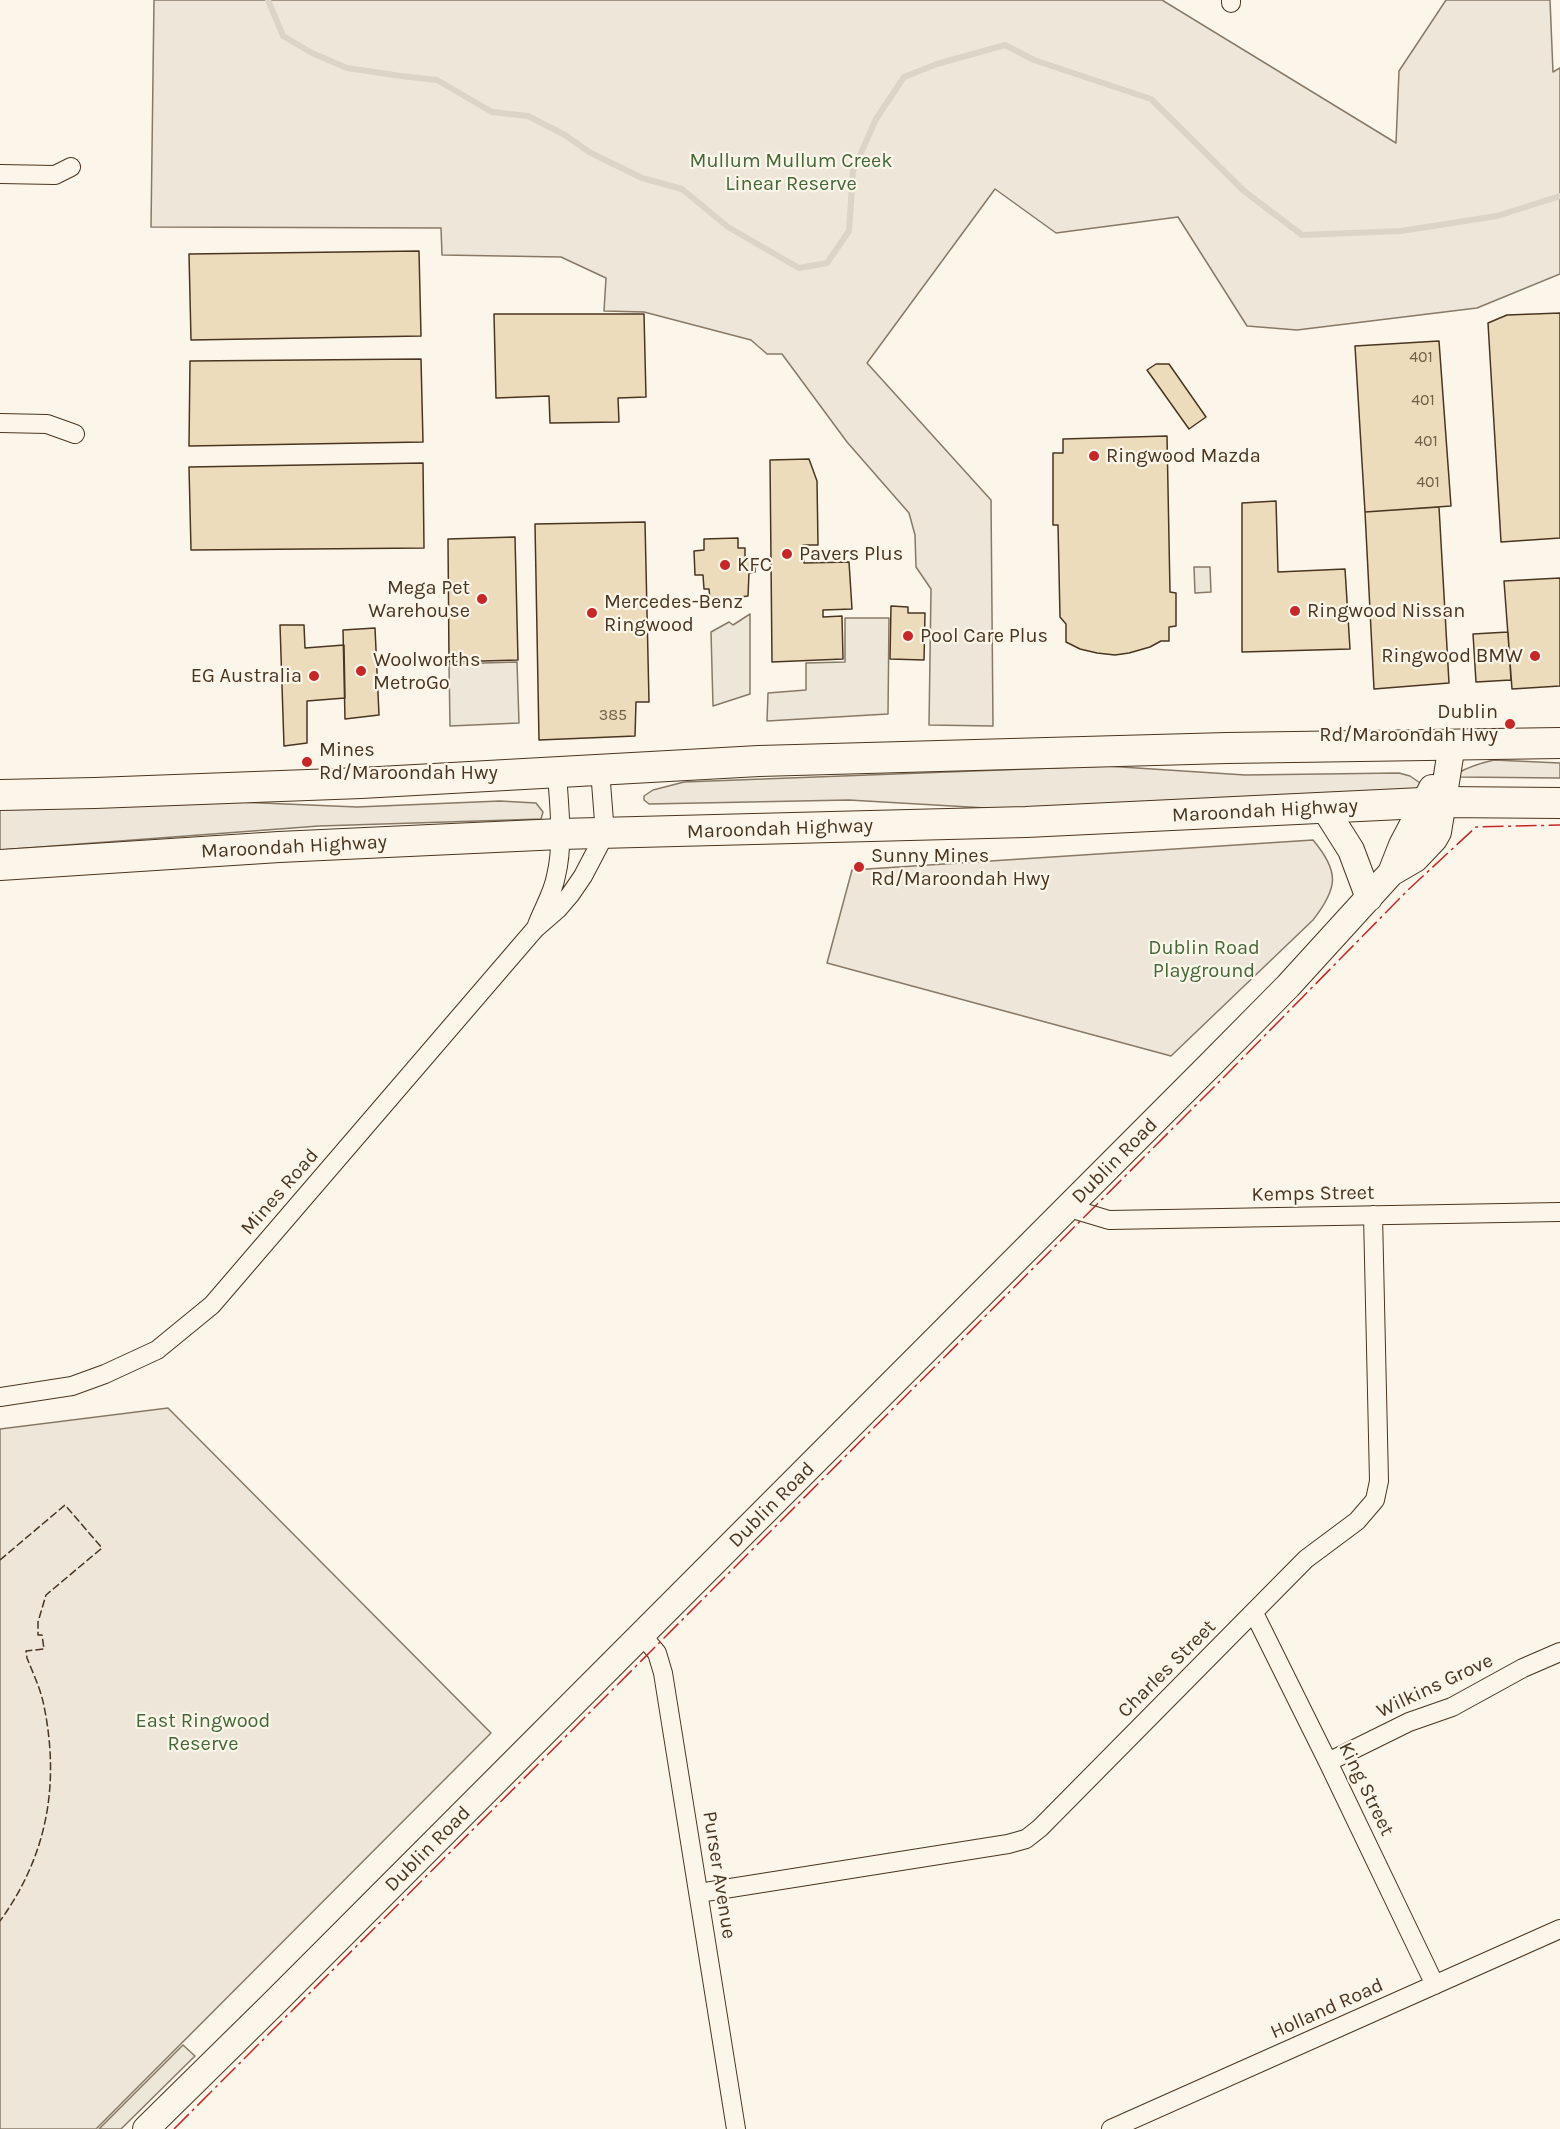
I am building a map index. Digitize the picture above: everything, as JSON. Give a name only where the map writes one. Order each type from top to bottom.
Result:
[{"type":"highway","points":[[0,795],[303,785],[759,761],[1560,743]]},
{"type":"highway","name":"Maroondah Highway","points":[[0,865],[279,847],[560,834],[1026,822],[1434,803],[1560,803]]},
{"type":"main road","name":"Dublin Road","points":[[146,2129],[1288,986],[1391,873],[1402,845],[1434,803],[1452,744]]},
{"type":"main road","points":[[1325,809],[1351,850],[1369,898]]},
{"type":"street","points":[[0,174],[55,175],[71,166]]},
{"type":"street","points":[[0,423],[47,424],[75,434]]},
{"type":"street","points":[[600,770],[605,834]]},
{"type":"street","name":"Mines Road","points":[[535,929],[556,878],[560,834],[557,773]]},
{"type":"street","name":"Mines Road","points":[[0,1397],[72,1386],[105,1374],[157,1350],[212,1305],[535,929],[570,895],[583,876],[605,834]]},
{"type":"street","name":"Kemps Street","points":[[1070,1206],[1109,1220],[1560,1212]]},
{"type":"street","name":"Charles Street","points":[[699,1893],[1008,1844],[1026,1839],[1040,1828],[1306,1559],[1357,1521],[1376,1500],[1379,1481],[1373,1215]]},
{"type":"street","name":"King Street","points":[[1254,1613],[1435,1985]]},
{"type":"street","name":"Purser Avenue","points":[[642,1635],[657,1653],[663,1672],[736,2129]]},
{"type":"street","name":"Wilkins Grove","points":[[1328,1762],[1409,1722],[1452,1707],[1523,1668],[1560,1652]]},
{"type":"street","name":"Holland Road","points":[[1111,2129],[1560,1929]]},
{"type":"green space","name":"Mullum Mullum Creek Linear Reserve","points":[[154,0],[1162,0],[1396,143],[1399,71],[1446,0],[1550,0],[1553,72],[1560,68],[1560,274],[1477,308],[1297,330],[1247,326],[1178,217],[1056,233],[995,189],[867,363],[991,500],[993,726],[929,725],[931,589],[916,567],[915,535],[909,513],[847,442],[782,354],[767,354],[751,340],[644,312],[604,311],[606,278],[561,257],[442,255],[441,228],[151,227]]},
{"type":"green space","points":[[1494,760],[1560,763],[1560,778],[1458,777],[1458,773],[1467,768]]},
{"type":"green space","points":[[1106,766],[1245,775],[1399,773],[1410,776],[1423,785],[1422,790],[1003,809],[849,800],[649,804],[644,800],[644,796],[653,790],[684,782]]},
{"type":"green space","points":[[500,801],[536,803],[543,812],[541,819],[319,826],[0,850],[0,809],[238,802],[357,807]]},
{"type":"green space","name":"Dublin Road Playground","points":[[1313,840],[1322,851],[1331,871],[1331,889],[1321,909],[1313,920],[1171,1056],[827,963],[852,870]]},
{"type":"green space","name":"East Ringwood Reserve","points":[[168,1408],[491,1733],[96,2129],[0,2129],[0,1429]]},
{"type":"shaded area","points":[[1194,567],[1210,567],[1211,592],[1195,593]]},
{"type":"shaded area","points":[[750,614],[750,694],[713,706],[711,632],[729,622],[733,625]]},
{"type":"shaded area","points":[[845,618],[889,618],[888,714],[767,721],[768,693],[806,690],[806,663],[845,662]]},
{"type":"shaded area","points":[[517,662],[519,723],[450,726],[449,664]]},
{"type":"shaded area","points":[[183,2045],[195,2056],[121,2129],[99,2129]]},
{"type":"building","points":[[419,251],[421,336],[191,340],[189,254]]},
{"type":"building","points":[[1560,313],[1560,538],[1501,542],[1488,323],[1507,315]]},
{"type":"building","points":[[494,314],[644,314],[646,397],[618,398],[619,422],[550,423],[549,396],[496,398]]},
{"type":"building","points":[[1439,341],[1451,506],[1365,512],[1355,346]]},
{"type":"building","points":[[421,359],[423,442],[189,446],[190,361]]},
{"type":"building","points":[[1156,364],[1169,364],[1206,417],[1189,429],[1147,370]]},
{"type":"building","points":[[1167,436],[1170,592],[1176,593],[1176,626],[1169,627],[1169,641],[1161,641],[1129,653],[1115,655],[1080,649],[1066,642],[1066,624],[1060,617],[1058,525],[1053,525],[1053,453],[1063,453],[1063,439]]},
{"type":"building","name":"Pavers Plus","points":[[809,459],[817,481],[818,545],[803,545],[804,563],[849,562],[852,609],[823,610],[823,617],[842,616],[843,659],[772,662],[770,460]]},
{"type":"building","points":[[423,463],[424,548],[191,550],[189,467]]},
{"type":"building","name":"Ringwood Nissan","points":[[1276,501],[1278,572],[1345,569],[1350,649],[1242,652],[1242,503]]},
{"type":"building","points":[[1439,507],[1449,683],[1374,689],[1365,512]]},
{"type":"building","name":"Mercedes-Benz Ringwood","points":[[645,522],[649,702],[636,702],[635,736],[539,740],[535,524]]},
{"type":"building","name":"Mega Pet Warehouse","points":[[515,537],[518,660],[449,662],[448,539]]},
{"type":"building","name":"KFC","points":[[738,538],[738,548],[745,548],[745,558],[755,558],[755,572],[749,573],[748,596],[740,597],[739,600],[710,600],[709,589],[704,589],[703,575],[695,575],[694,551],[704,550],[704,539]]},
{"type":"building","name":"Ringwood BMW","points":[[1560,578],[1560,686],[1512,689],[1504,581]]},
{"type":"building","name":"Pool Care Plus","points":[[891,606],[908,607],[908,613],[925,613],[924,660],[890,659]]},
{"type":"building","points":[[280,625],[304,625],[305,648],[344,645],[345,698],[307,701],[307,743],[284,746]]},
{"type":"building","name":"Woolworths MetroGo","points":[[375,628],[379,715],[345,719],[343,630]]},
{"type":"building","points":[[1508,632],[1511,680],[1476,682],[1473,634]]},
{"type":"waterway","points":[[268,0],[283,36],[312,53],[347,68],[437,80],[492,112],[528,116],[565,135],[589,152],[642,178],[682,189],[728,227],[799,268],[827,263],[849,231],[853,171],[876,119],[904,77],[937,64],[1005,45],[1034,60],[1151,99],[1244,191],[1302,235],[1401,231],[1497,216],[1560,196]]},
{"type":"fence","points":[[0,1560],[65,1505],[102,1548],[46,1595],[38,1622],[38,1635],[42,1635],[44,1649],[26,1651],[44,1706],[49,1735],[50,1792],[46,1819],[29,1871],[0,1921]]},
{"type":"power","points":[[174,2129],[1409,889],[1476,827],[1560,825]]},
{"type":"place","name":"Ringwood Mazda","points":[[1094,456]]},
{"type":"place","name":"Pavers Plus","points":[[787,554]]},
{"type":"place","name":"KFC","points":[[725,565]]},
{"type":"place","name":"Mega Pet Warehouse","points":[[482,599]]},
{"type":"place","name":"Ringwood Nissan","points":[[1295,611]]},
{"type":"place","name":"Mercedes-Benz Ringwood","points":[[592,613]]},
{"type":"place","name":"Pool Care Plus","points":[[908,636]]},
{"type":"place","name":"Ringwood BMW","points":[[1535,656]]},
{"type":"place","name":"Woolworths MetroGo","points":[[361,671]]},
{"type":"place","name":"EG Australia","points":[[314,676]]},
{"type":"place","name":"Dublin Rd/Maroondah Hwy","points":[[1510,724]]},
{"type":"place","name":"Mines Rd/Maroondah Hwy","points":[[307,762]]},
{"type":"place","name":"Sunny Mines Rd/Maroondah Hwy","points":[[859,867]]}]
